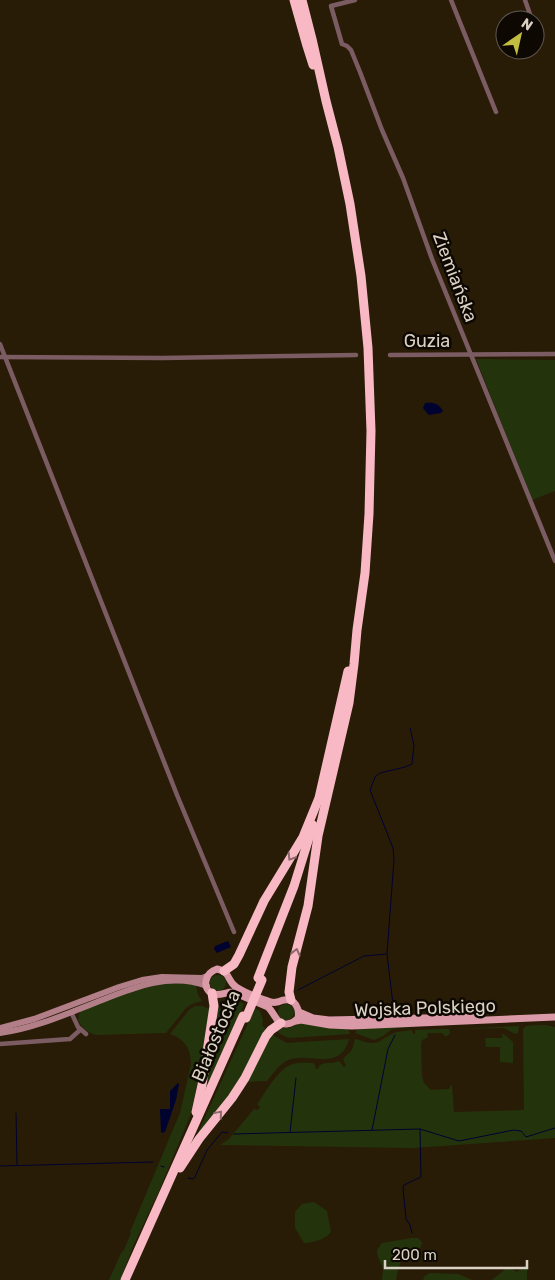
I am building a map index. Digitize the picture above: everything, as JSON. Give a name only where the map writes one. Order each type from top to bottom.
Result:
[{"type":"highway","points":[[294,0],[307,46],[326,101]]},
{"type":"highway","points":[[291,1000],[289,992],[292,967],[308,906],[318,836],[349,703],[365,573],[369,514],[371,431],[368,348],[361,276],[350,204],[302,0]]},
{"type":"highway","points":[[224,971],[234,964],[239,956],[264,901],[303,837],[319,798],[357,630]]},
{"type":"highway","name":"Białostocka","points":[[260,979],[311,834],[319,798]]},
{"type":"highway","name":"Białostocka","points":[[131,1280],[245,1017],[299,885],[324,808]]},
{"type":"highway","points":[[190,1134],[202,1085],[214,1006],[210,990]]},
{"type":"highway","name":"Białostocka","points":[[125,1280],[245,1017]]},
{"type":"highway","points":[[180,1168],[199,1138],[228,1104],[238,1089],[266,1036],[281,1023]]},
{"type":"main road","points":[[0,1028],[70,1010],[119,987],[162,977],[202,978],[214,970],[224,971],[237,991],[268,1007],[281,1023]]},
{"type":"main road","points":[[207,976],[210,990]]},
{"type":"main road","points":[[0,1033],[17,1031],[70,1010],[148,984],[174,981],[198,983],[220,995],[237,991],[270,1002],[291,1000],[297,1005],[299,1012],[296,1021]]},
{"type":"main road","name":"Wojska Polskiego","points":[[299,1012],[313,1018],[329,1020],[452,1020],[555,1017]]},
{"type":"main road","name":"Wojska Polskiego","points":[[281,1023],[288,1024],[302,1020],[330,1025],[352,1026],[452,1020]]},
{"type":"street","name":"Ziemiańska","points":[[354,0],[331,6],[342,44],[350,50],[382,130],[404,178],[432,259],[555,561]]},
{"type":"street","points":[[451,0],[496,112]]},
{"type":"street","points":[[0,344],[2,357],[176,795],[234,932]]},
{"type":"street","name":"Guzia","points":[[390,355],[555,354]]},
{"type":"street","points":[[2,357],[162,358],[356,355]]},
{"type":"street","points":[[70,1010],[80,1030],[86,1034]]},
{"type":"street","points":[[0,1044],[70,1039],[80,1030]]},
{"type":"green space","points":[[476,359],[555,360],[555,491],[532,500]]},
{"type":"green space","points":[[215,975],[221,975],[226,980],[224,989],[215,991],[210,986],[210,980]]},
{"type":"green space","points":[[175,983],[196,985],[198,995],[202,1001],[186,1008],[166,1033],[97,1035],[86,1030],[78,1020],[81,1011],[145,986]]},
{"type":"green space","points":[[234,1000],[244,1004],[200,1104],[216,1009],[225,1009]]},
{"type":"green space","points":[[283,1004],[289,1004],[294,1009],[292,1018],[283,1020],[278,1015],[278,1009]]},
{"type":"green space","points":[[195,1006],[210,1009],[201,1069],[190,1116],[120,1280],[109,1280],[124,1250],[180,1113],[191,1059],[186,1045],[180,1039],[170,1034],[189,1010]]},
{"type":"green space","points":[[255,1008],[260,1011],[263,1020],[262,1025],[267,1030],[239,1082],[196,1137]]},
{"type":"green space","points":[[301,1023],[346,1028],[350,1034],[289,1038],[280,1034],[275,1029],[289,1028]]},
{"type":"green space","points":[[411,1025],[412,1027],[392,1029],[374,1040],[355,1033],[358,1028]]},
{"type":"green space","points":[[519,1026],[518,1033],[515,1034],[504,1028],[456,1029]]},
{"type":"green space","points":[[526,1026],[555,1027],[555,1138],[413,1148],[220,1145],[229,1139],[254,1109],[258,1110],[260,1107],[257,1104],[280,1072],[290,1065],[313,1063],[316,1069],[318,1069],[321,1065],[339,1061],[344,1067],[346,1066],[343,1059],[352,1050],[355,1039],[374,1043],[394,1033],[412,1030],[413,1034],[415,1034],[415,1030],[449,1029],[450,1033],[447,1036],[442,1033],[428,1033],[428,1037],[422,1040],[422,1076],[424,1083],[431,1090],[449,1089],[450,1085],[452,1086],[454,1112],[524,1110],[523,1029]]},
{"type":"green space","points":[[501,1033],[513,1042],[513,1063],[500,1062],[500,1047],[486,1047],[485,1038],[503,1038]]},
{"type":"green space","points":[[271,1034],[287,1043],[349,1039],[345,1050],[338,1056],[322,1059],[294,1058],[283,1063],[267,1081],[246,1082]]},
{"type":"green space","points":[[314,1202],[327,1211],[331,1232],[319,1240],[304,1243],[295,1228],[295,1212],[302,1204]]},
{"type":"green space","points":[[418,1238],[422,1242],[421,1247],[402,1257],[396,1280],[382,1280],[383,1268],[377,1250],[382,1243]]},
{"type":"green space","points":[[527,1264],[527,1280],[492,1280],[508,1267],[517,1272]]},
{"type":"green space","points":[[430,1273],[458,1274],[472,1280],[423,1280]]},
{"type":"water","points":[[425,403],[436,404],[443,411],[429,415],[423,408]]},
{"type":"water","points":[[228,941],[231,947],[217,953],[214,949],[215,946]]},
{"type":"water","points":[[178,1083],[176,1100],[165,1132],[161,1133],[160,1109],[170,1109],[170,1091]]},
{"type":"waterway","points":[[394,1013],[387,954],[394,859],[393,848],[370,790],[375,777],[380,773],[412,764],[414,745],[410,728]]},
{"type":"waterway","points":[[298,990],[364,956],[386,954]]},
{"type":"waterway","points":[[372,1130],[388,1049],[395,1035]]},
{"type":"waterway","points":[[290,1132],[296,1078]]},
{"type":"waterway","points":[[16,1113],[17,1165]]},
{"type":"waterway","points":[[234,1134],[420,1129],[459,1141],[514,1130],[521,1131],[526,1137],[555,1128]]},
{"type":"waterway","points":[[412,1233],[406,1219],[403,1188],[404,1185],[421,1177],[420,1129]]},
{"type":"waterway","points":[[188,1178],[193,1179],[195,1177],[207,1150],[222,1132],[228,1133]]},
{"type":"waterway","points":[[0,1166],[153,1162]]}]
